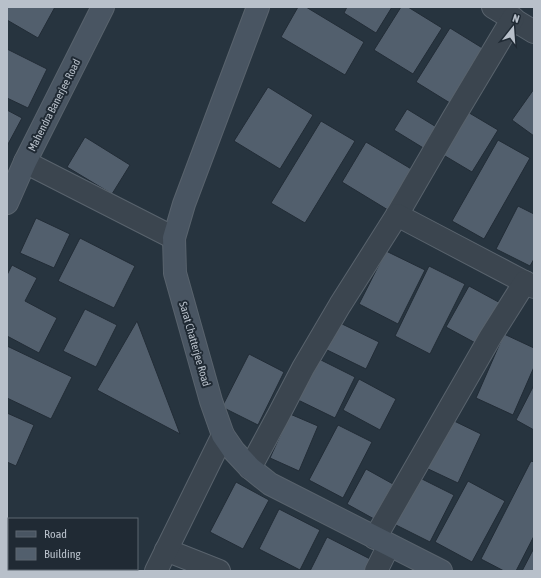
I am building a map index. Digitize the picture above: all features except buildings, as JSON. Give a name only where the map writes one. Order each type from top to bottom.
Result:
[{"type":"street","name":"Mahendra Banerjee Road","points":[[9,194],[103,7]]},
{"type":"street","name":"Sarat Chatterjee Road","points":[[258,7],[184,204],[174,238],[175,273],[211,401],[223,435],[234,451],[250,468],[270,484],[441,571]]},
{"type":"street","points":[[493,7],[534,32]]},
{"type":"street","points":[[250,468],[302,368],[397,215],[513,18]]},
{"type":"street","points":[[25,162],[174,238]]},
{"type":"street","points":[[376,571],[382,541],[491,336],[529,285],[397,215]]},
{"type":"street","points":[[156,571],[223,435]]},
{"type":"street","points":[[166,550],[219,571]]}]
